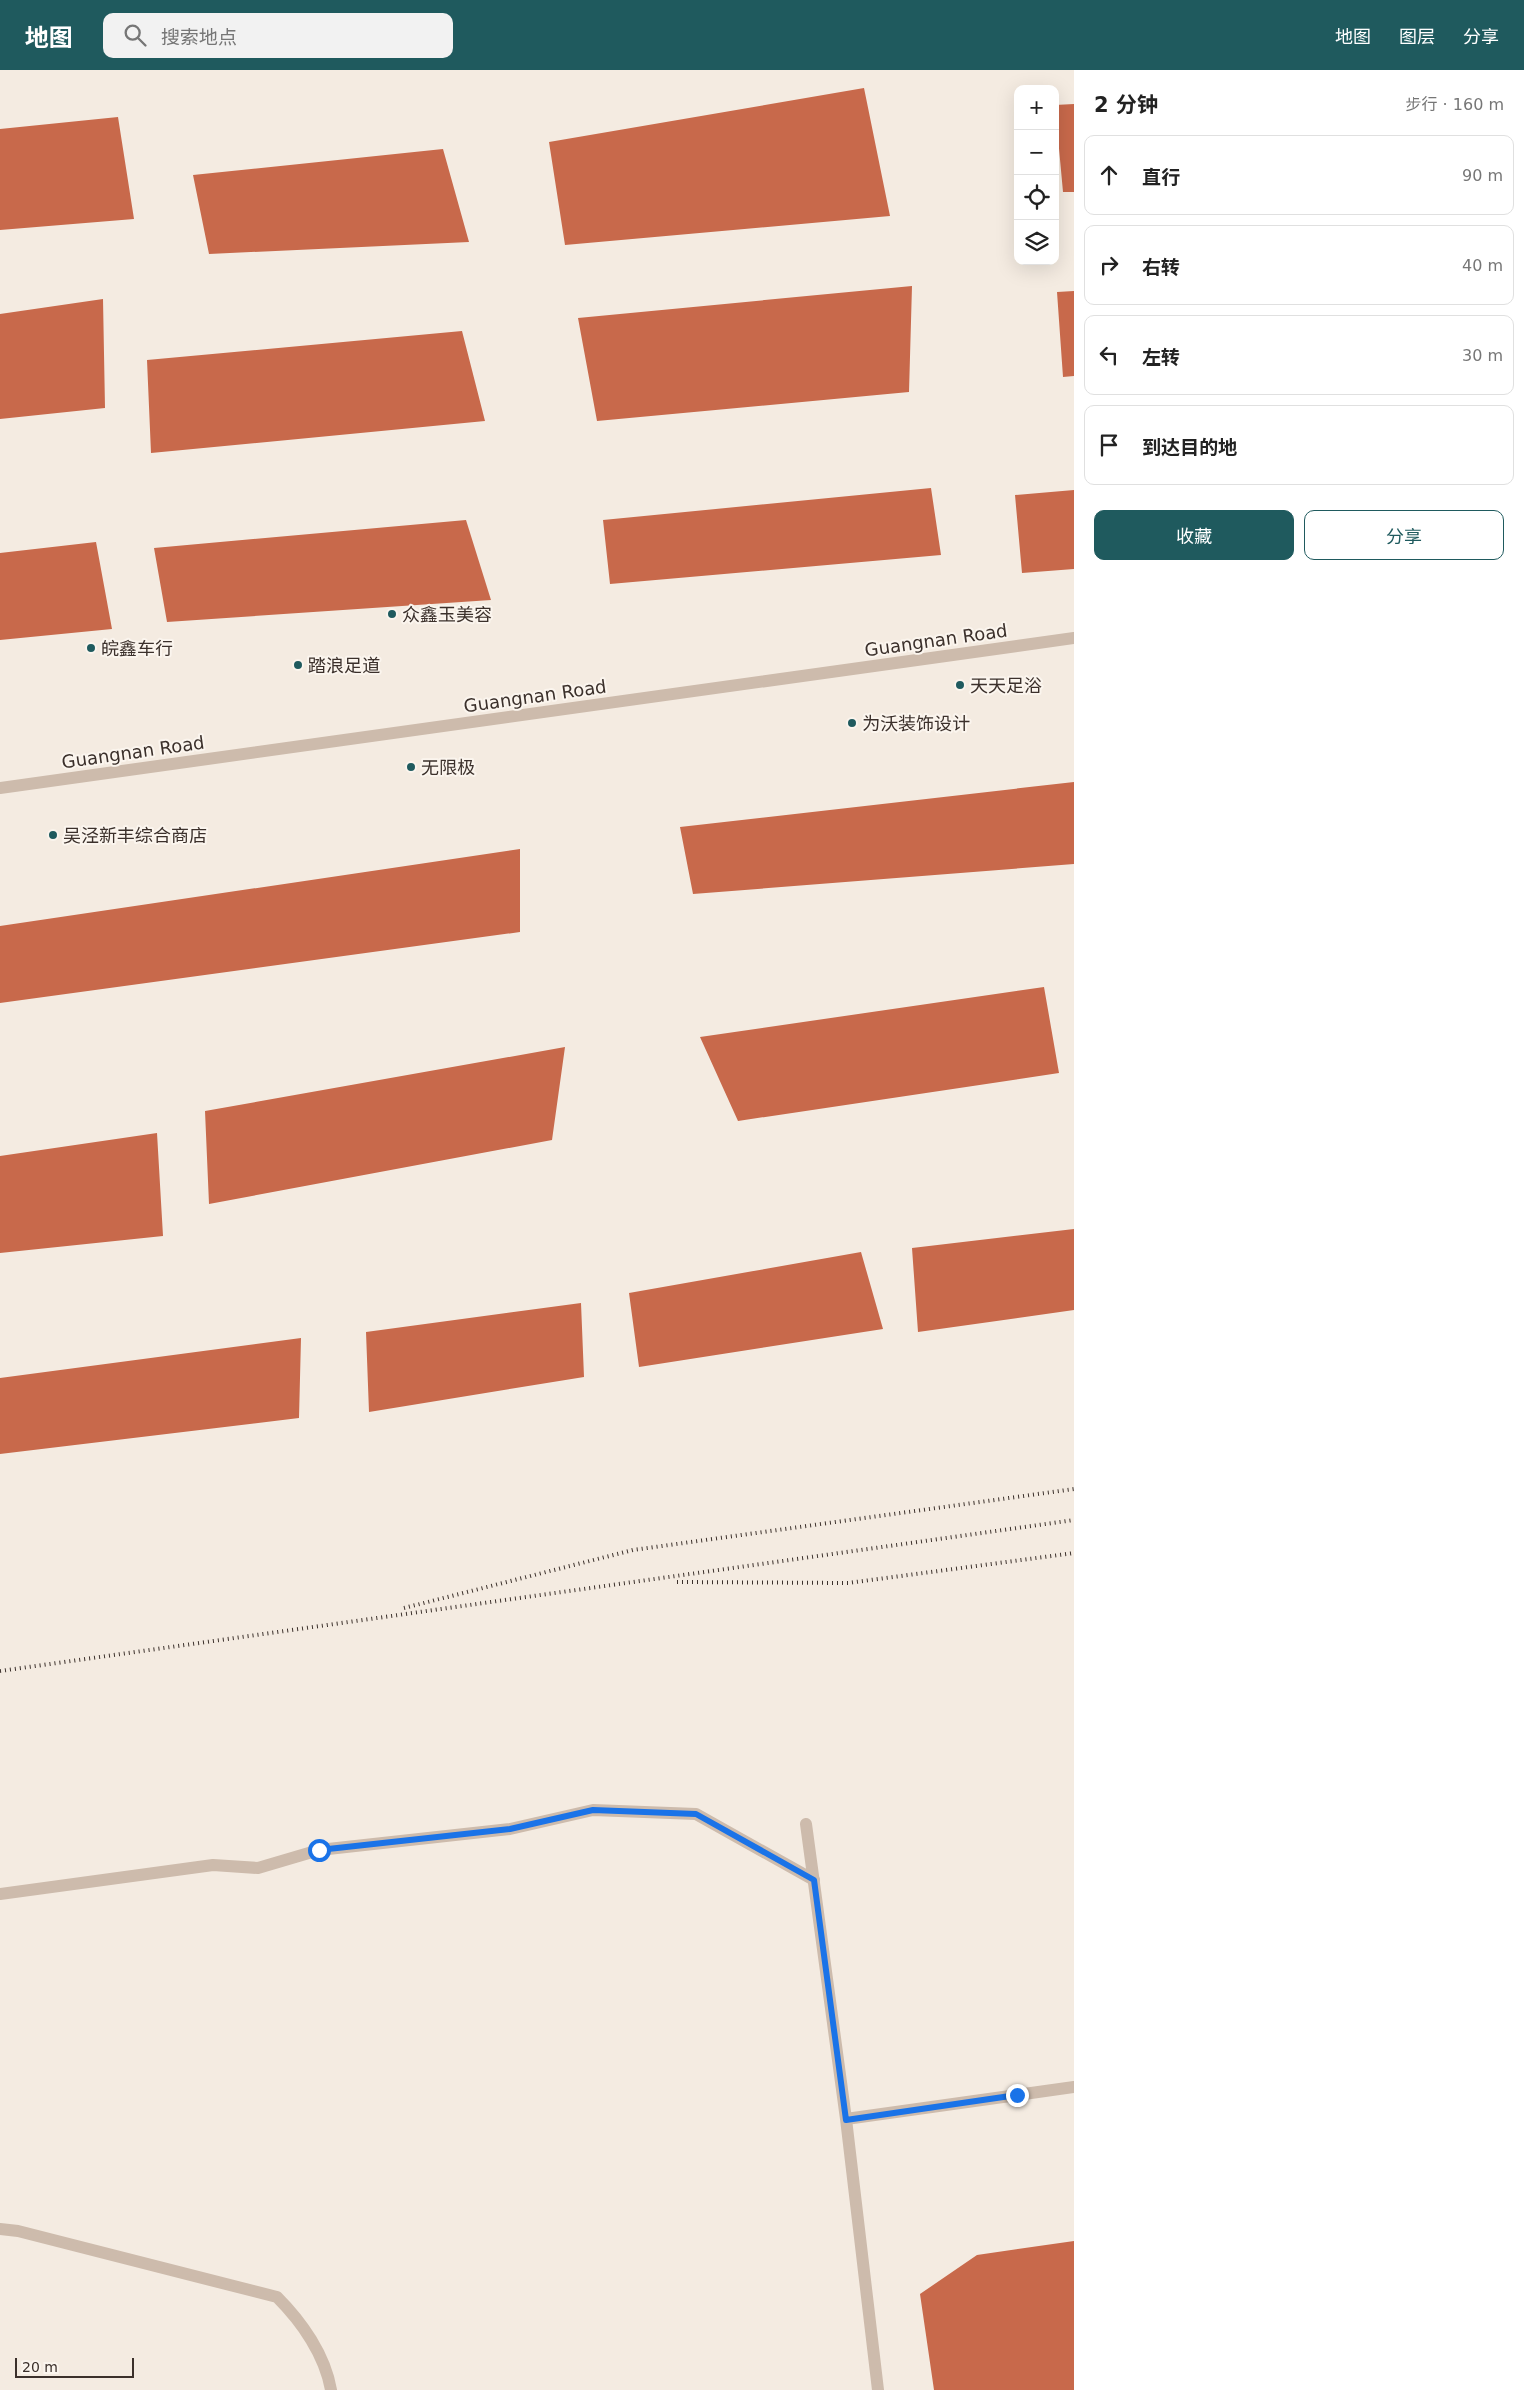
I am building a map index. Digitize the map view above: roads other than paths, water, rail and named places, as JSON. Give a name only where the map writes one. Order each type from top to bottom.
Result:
[{"type":"street","name":"Guangnan Road","points":[[0,788],[1074,638]]},
{"type":"street","points":[[0,1894],[212,1865],[258,1868],[319,1850],[510,1829],[593,1810],[696,1814],[814,1880]]},
{"type":"street","points":[[806,1824],[846,2120],[878,2390]]},
{"type":"street","points":[[846,2120],[1074,2087]]},
{"type":"street","points":[[0,2229],[28,2233],[276,2297],[298,2318],[328,2373],[331,2390]]},
{"type":"railway","points":[[404,1608],[633,1550],[1074,1489]]},
{"type":"railway","points":[[0,1671],[1074,1520]]},
{"type":"railway","points":[[677,1582],[848,1583],[1074,1553]]},
{"type":"place","name":"众鑫玉美容","points":[[392,614]]},
{"type":"place","name":"皖鑫车行","points":[[91,648]]},
{"type":"place","name":"踏浪足道","points":[[298,665]]},
{"type":"place","name":"天天足浴","points":[[960,685]]},
{"type":"place","name":"为沃装饰设计","points":[[852,723]]},
{"type":"place","name":"无限极","points":[[411,767]]},
{"type":"place","name":"吴泾新丰综合商店","points":[[53,835]]}]
